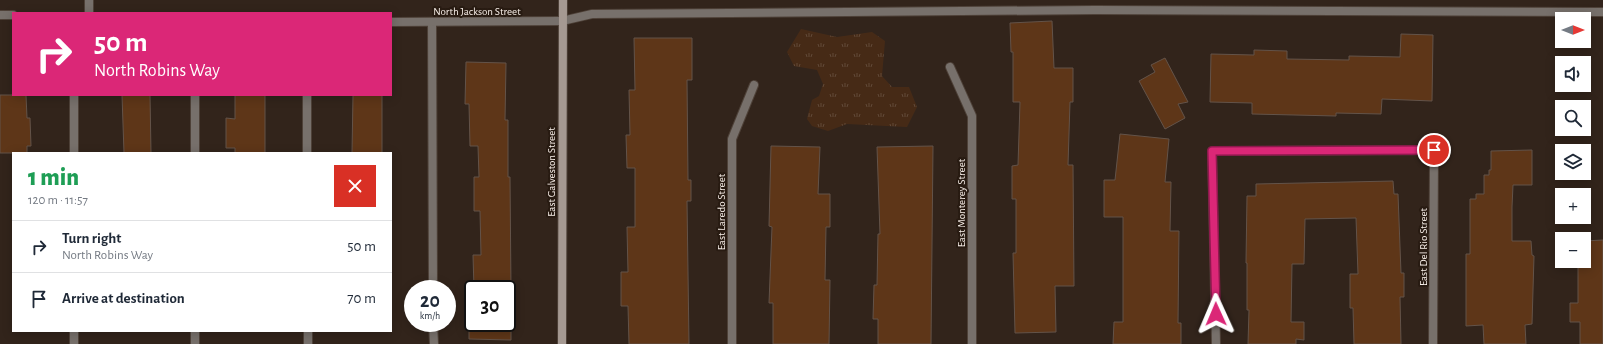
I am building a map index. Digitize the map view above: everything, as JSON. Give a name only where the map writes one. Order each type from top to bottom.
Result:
[{"type":"street","points":[[89,0],[89,12]]},
{"type":"street","name":"East Galveston Street","points":[[562,344],[563,0]]},
{"type":"street","name":"North Jackson Street","points":[[392,22],[562,21],[592,14],[1095,10],[1603,12]]},
{"type":"street","points":[[0,15],[12,15]]},
{"type":"street","points":[[432,22],[433,280]]},
{"type":"street","name":"East Monterey Street","points":[[950,67],[972,116],[972,344]]},
{"type":"street","name":"East Laredo Street","points":[[732,344],[732,139],[754,85]]},
{"type":"street","points":[[74,96],[74,152]]},
{"type":"street","points":[[195,96],[195,152]]},
{"type":"street","points":[[307,96],[307,152]]},
{"type":"street","name":"East Del Rio Street","points":[[1216,344],[1212,151],[1434,150],[1434,344]]},
{"type":"street","points":[[74,332],[74,344]]},
{"type":"street","points":[[195,332],[195,344]]},
{"type":"street","points":[[308,332],[308,344]]},
{"type":"street","points":[[434,332],[434,344]]},
{"type":"green space","points":[[801,29],[837,37],[872,32],[885,41],[882,76],[892,87],[909,87],[917,107],[907,127],[847,124],[828,131],[812,126],[807,119],[812,100],[819,96],[823,84],[817,70],[794,66],[787,52]]},
{"type":"building","points":[[1052,21],[1054,68],[1073,68],[1073,102],[1070,102],[1068,165],[1073,165],[1074,286],[1055,286],[1056,332],[1015,333],[1013,253],[1016,253],[1016,199],[1012,199],[1012,166],[1018,165],[1020,102],[1013,102],[1013,52],[1011,52],[1010,23]]},
{"type":"building","points":[[1401,34],[1433,35],[1432,101],[1382,99],[1381,114],[1336,113],[1336,116],[1252,114],[1252,103],[1210,102],[1211,54],[1254,55],[1254,50],[1287,51],[1287,59],[1349,60],[1349,56],[1400,57]]},
{"type":"building","points":[[634,38],[692,38],[692,80],[687,80],[688,180],[691,180],[691,201],[687,201],[689,344],[629,344],[628,306],[621,306],[621,272],[628,272],[627,227],[635,227],[635,168],[627,168],[626,135],[630,135],[629,90],[635,90]]},
{"type":"building","points":[[1165,58],[1188,102],[1178,104],[1185,118],[1165,129],[1139,81],[1155,72],[1151,65]]},
{"type":"building","points":[[466,62],[506,63],[505,120],[508,120],[511,280],[474,280],[473,255],[481,255],[480,211],[474,211],[474,177],[479,177],[478,146],[470,146],[469,104],[465,104]]},
{"type":"building","points":[[0,95],[26,96],[27,118],[30,118],[31,146],[27,146],[27,152],[0,153]]},
{"type":"building","points":[[122,96],[150,96],[151,152],[124,152]]},
{"type":"building","points":[[235,96],[265,96],[265,152],[235,152],[235,148],[226,148],[226,118],[235,119]]},
{"type":"building","points":[[353,96],[382,96],[382,152],[352,152]]},
{"type":"building","points":[[1120,134],[1169,139],[1165,182],[1171,182],[1170,231],[1179,231],[1178,323],[1181,323],[1181,344],[1113,344],[1114,322],[1123,322],[1123,217],[1104,217],[1104,180],[1115,180]]},
{"type":"building","points":[[771,146],[820,147],[818,194],[830,194],[830,227],[826,227],[825,280],[830,280],[829,344],[773,344],[773,303],[769,303],[772,227],[769,226]]},
{"type":"building","points":[[933,146],[931,344],[878,344],[878,319],[873,319],[874,285],[877,285],[878,234],[880,234],[877,147]]},
{"type":"building","points":[[1532,150],[1532,185],[1513,185],[1512,241],[1531,241],[1532,255],[1534,256],[1532,324],[1525,325],[1526,344],[1484,344],[1483,325],[1466,326],[1466,254],[1470,254],[1470,199],[1476,199],[1476,194],[1484,194],[1484,175],[1489,175],[1489,170],[1491,170],[1491,151]]},
{"type":"building","points":[[1393,181],[1394,194],[1398,194],[1401,273],[1404,273],[1404,297],[1400,297],[1401,344],[1354,344],[1353,308],[1350,308],[1350,274],[1358,274],[1356,218],[1305,219],[1304,264],[1292,264],[1291,322],[1304,322],[1304,340],[1296,339],[1296,344],[1248,344],[1249,310],[1247,310],[1246,263],[1247,196],[1256,196],[1256,184]]},
{"type":"building","points":[[1603,240],[1603,344],[1580,344],[1580,322],[1570,322],[1570,303],[1578,303],[1578,268],[1591,268],[1591,241]]},
{"type":"building","points":[[469,332],[511,332],[511,340],[469,339]]},
{"type":"route","points":[[1216,314],[1212,151],[1434,150]]}]
